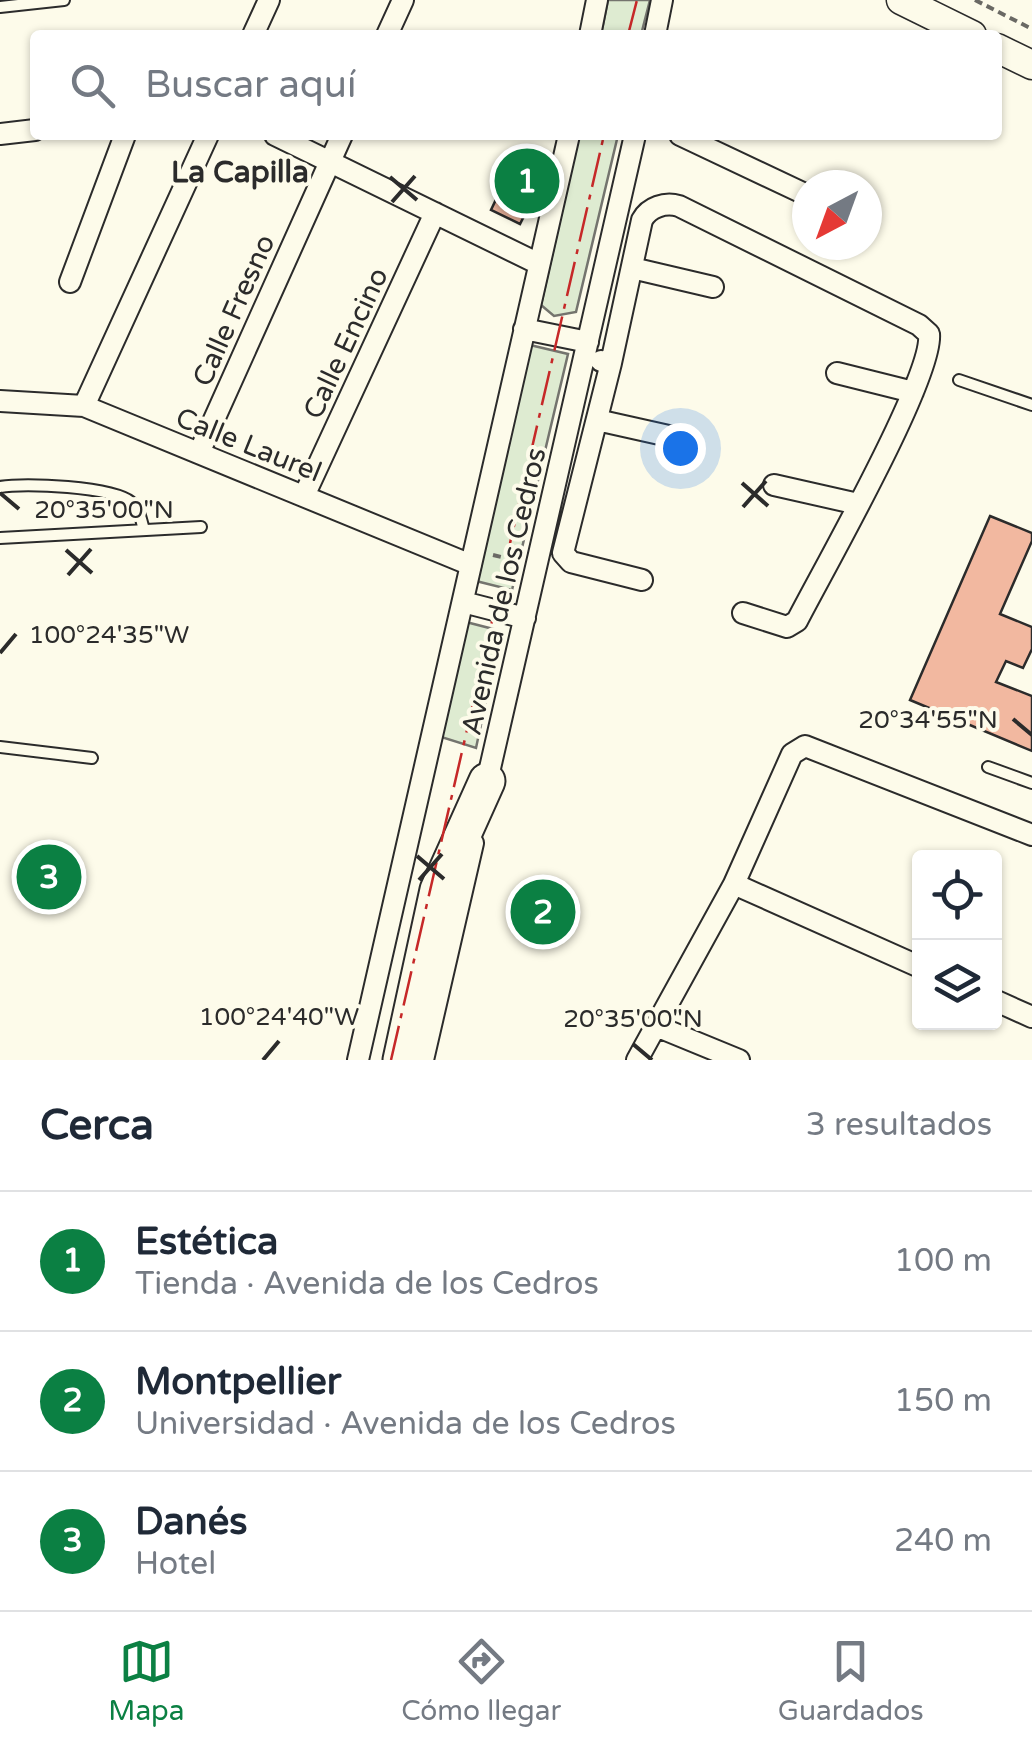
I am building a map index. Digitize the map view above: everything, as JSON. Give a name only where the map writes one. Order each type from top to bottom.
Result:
[{"type":"highway","points":[[401,1060],[438,890],[487,781]]},
{"type":"main road","points":[[901,0],[962,30]]},
{"type":"main road","points":[[1002,50],[1032,65]]},
{"type":"street","points":[[255,30],[269,0]]},
{"type":"street","points":[[389,30],[403,0]]},
{"type":"street","points":[[591,30],[597,0]]},
{"type":"street","points":[[656,30],[662,0]]},
{"type":"street","points":[[0,134],[30,131]]},
{"type":"street","points":[[70,282],[122,140]]},
{"type":"street","points":[[84,406],[206,140]]},
{"type":"street","points":[[284,140],[539,264]]},
{"type":"street","name":"Calle Fresno","points":[[199,453],[340,140]]},
{"type":"street","name":"Avenida de los Cedros","points":[[358,1060],[567,140]]},
{"type":"street","name":"Avenida de los Cedros","points":[[424,1060],[634,140]]},
{"type":"street","points":[[691,140],[792,188]]},
{"type":"street","points":[[642,580],[579,564],[563,553],[646,212],[665,204],[679,206],[926,329],[930,347],[913,392],[795,624],[787,626],[743,613]]},
{"type":"street","name":"Calle Encino","points":[[304,496],[435,213]]},
{"type":"street","points":[[632,268],[713,288]]},
{"type":"street","points":[[524,329],[586,349],[611,364]]},
{"type":"street","points":[[837,373],[913,392]]},
{"type":"street","name":"Calle Laurel","points":[[0,402],[84,406],[304,496],[473,558]]},
{"type":"street","points":[[597,420],[682,439]]},
{"type":"street","points":[[774,486],[858,504]]},
{"type":"street","points":[[463,602],[525,618]]},
{"type":"street","points":[[637,1060],[734,884],[792,754],[805,746],[1032,835]]},
{"type":"street","points":[[734,884],[912,963]]},
{"type":"street","points":[[1002,1004],[1032,1017]]},
{"type":"street","points":[[656,1026],[739,1060]]},
{"type":"lane","points":[[0,7],[64,0]]},
{"type":"lane","points":[[959,380],[1031,402]]},
{"type":"lane","points":[[0,488],[53,484],[129,499],[139,511],[144,530]]},
{"type":"lane","points":[[0,538],[201,527]]},
{"type":"lane","points":[[0,747],[92,758]]},
{"type":"lane","points":[[988,768],[1032,783]]},
{"type":"path","points":[[976,0],[1032,29]]},
{"type":"path","points":[[473,558],[537,566]]},
{"type":"green space","points":[[608,0],[650,0],[642,30],[602,30]]},
{"type":"green space","points":[[578,140],[617,140],[576,312],[554,316],[541,305]]},
{"type":"green space","points":[[530,345],[568,354],[512,590],[476,581]]},
{"type":"green space","points":[[466,622],[501,631],[476,748],[438,736]]},
{"type":"building","points":[[512,166],[542,180],[520,224],[491,210]]},
{"type":"building","points":[[990,516],[1032,533],[1000,614],[1032,627],[1032,649],[1023,668],[1006,661],[996,682],[1032,696],[1032,751],[910,700]]},
{"type":"power","points":[[629,30],[637,0]]},
{"type":"power","points":[[391,1060],[603,140]]},
{"type":"place","name":"Estética","points":[[527,181]]},
{"type":"place","name":"Danés","points":[[49,877]]},
{"type":"place","name":"Montpellier","points":[[543,912]]},
{"type":"district","name":"La Capilla","points":[[240,172]]}]
